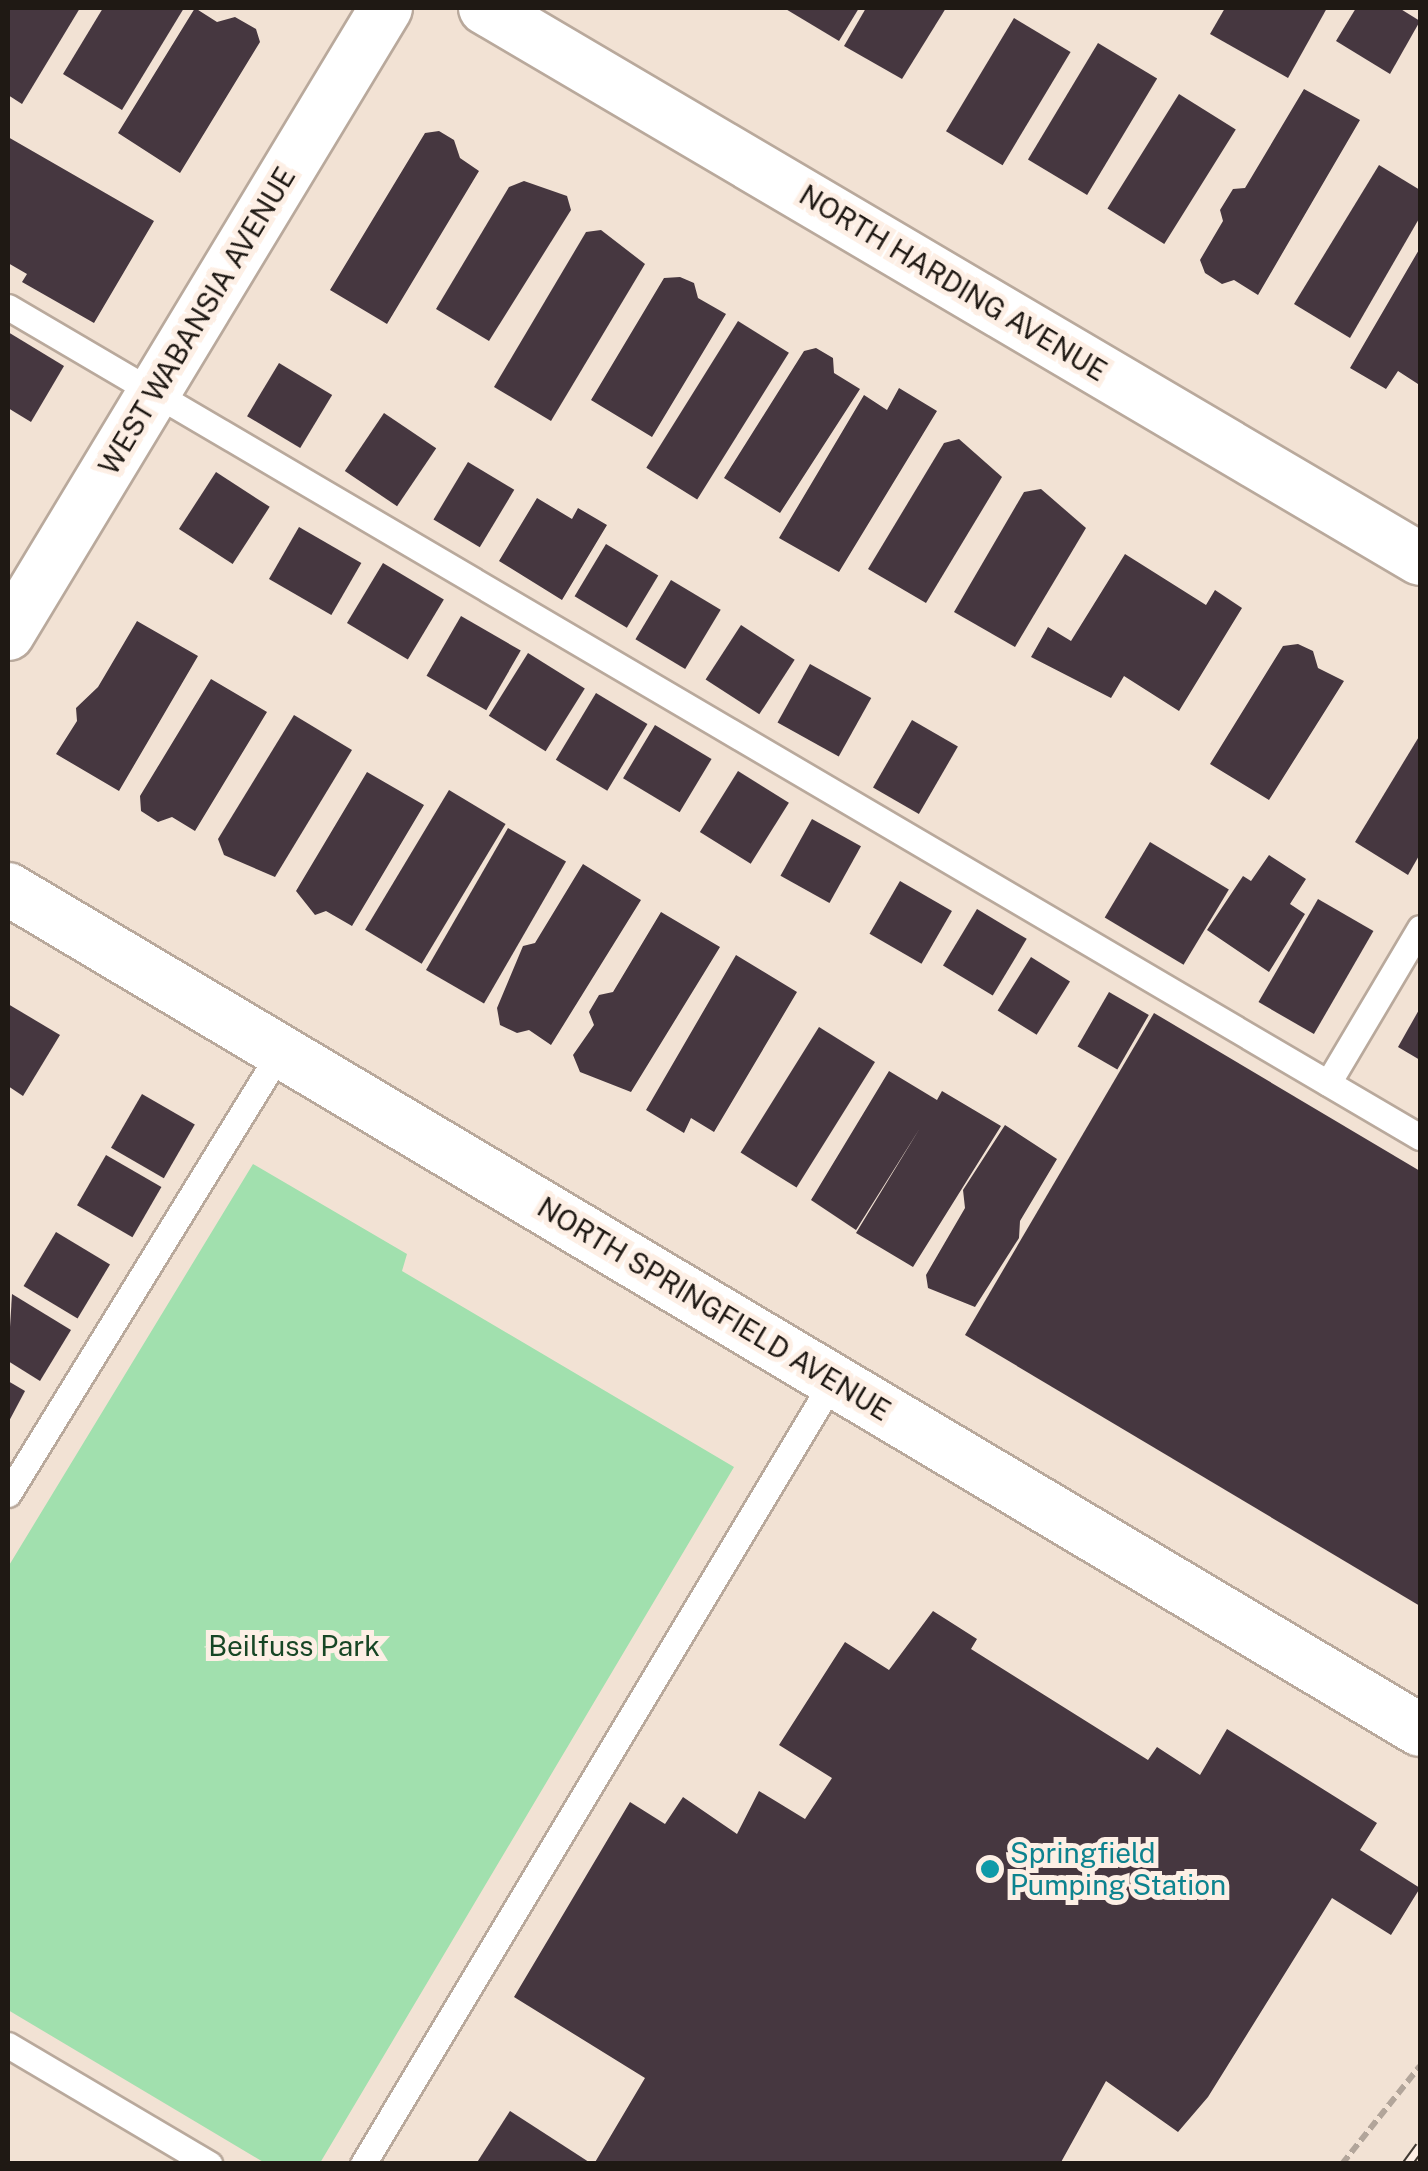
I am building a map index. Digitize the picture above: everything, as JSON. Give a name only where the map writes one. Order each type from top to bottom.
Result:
[{"type":"street","name":"WEST WABANSIA AVENUE","points":[[8,634],[386,8]]},
{"type":"street","name":"NORTH HARDING AVENUE","points":[[485,8],[1420,559]]},
{"type":"street","name":"NORTH SPRINGFIELD AVENUE","points":[[8,889],[1420,1730]]},
{"type":"lane","points":[[8,308],[1420,1137]]},
{"type":"lane","points":[[1328,1083],[1420,928]]},
{"type":"lane","points":[[8,1494],[280,1052]]},
{"type":"lane","points":[[363,2164],[834,1379]]},
{"type":"lane","points":[[8,2045],[209,2164]]},
{"type":"path","points":[[1342,2164],[1420,2066]]},
{"type":"green space","name":"Beilfuss Park","points":[[253,1164],[407,1254],[402,1271],[734,1467],[320,2163],[265,2163],[8,2010],[8,1567]]},
{"type":"building","points":[[8,8],[80,8],[22,104],[8,95]]},
{"type":"building","points":[[103,8],[184,8],[122,110],[63,74]]},
{"type":"building","points":[[195,8],[217,22],[235,17],[256,29],[260,42],[180,173],[118,133]]},
{"type":"building","points":[[784,8],[859,8],[839,41]]},
{"type":"building","points":[[866,8],[946,8],[902,79],[844,46]]},
{"type":"building","points":[[1225,8],[1327,8],[1288,78],[1210,34]]},
{"type":"building","points":[[1356,8],[1399,8],[1420,21],[1390,74],[1336,41]]},
{"type":"building","points":[[1014,18],[1071,52],[1003,165],[946,131]]},
{"type":"building","points":[[1098,43],[1157,79],[1087,195],[1028,160]]},
{"type":"building","points":[[1304,89],[1360,120],[1258,295],[1234,280],[1222,284],[1205,273],[1200,260],[1223,221],[1220,210],[1233,189],[1245,188]]},
{"type":"building","points":[[1179,94],[1236,130],[1164,244],[1107,208]]},
{"type":"building","points":[[439,131],[454,140],[460,158],[479,171],[387,324],[330,290],[425,133]]},
{"type":"building","points":[[8,137],[154,221],[94,323],[22,282],[27,274],[8,263]]},
{"type":"building","points":[[1379,165],[1420,190],[1420,217],[1350,338],[1294,304]]},
{"type":"building","points":[[524,181],[567,196],[571,210],[489,341],[436,309],[509,187]]},
{"type":"building","points":[[601,230],[645,264],[551,421],[494,387],[586,232]]},
{"type":"building","points":[[1420,248],[1420,380],[1418,384],[1398,371],[1386,389],[1350,368]]},
{"type":"building","points":[[680,277],[694,283],[698,298],[726,314],[652,437],[591,400],[664,278]]},
{"type":"building","points":[[738,321],[789,353],[697,500],[646,468]]},
{"type":"building","points":[[8,332],[64,366],[31,422],[8,408]]},
{"type":"building","points":[[816,348],[833,358],[834,373],[860,389],[780,513],[724,478],[804,351]]},
{"type":"building","points":[[279,363],[332,395],[300,448],[247,416]]},
{"type":"building","points":[[899,388],[937,411],[839,572],[779,538],[864,395],[887,410]]},
{"type":"building","points":[[384,413],[436,448],[397,506],[345,471]]},
{"type":"building","points":[[959,439],[1002,477],[926,603],[868,569],[944,443]]},
{"type":"building","points":[[468,462],[514,490],[480,547],[433,519]]},
{"type":"building","points":[[216,472],[270,507],[233,564],[179,529]]},
{"type":"building","points":[[1041,489],[1086,528],[1015,647],[954,612],[1024,492]]},
{"type":"building","points":[[537,498],[572,519],[578,508],[607,525],[562,600],[499,561]]},
{"type":"building","points":[[299,527],[361,563],[331,615],[269,579]]},
{"type":"building","points":[[606,544],[658,575],[627,628],[575,596]]},
{"type":"building","points":[[1125,554],[1206,605],[1215,590],[1242,608],[1179,711],[1124,676],[1111,698],[1031,657],[1048,627],[1071,641]]},
{"type":"building","points":[[383,563],[444,600],[408,660],[347,623]]},
{"type":"building","points":[[671,580],[721,610],[685,669],[635,639]]},
{"type":"building","points":[[461,616],[521,650],[486,710],[426,676]]},
{"type":"building","points":[[137,621],[198,656],[119,791],[56,754],[77,721],[76,708],[98,687]]},
{"type":"building","points":[[741,625],[795,660],[759,714],[706,680]]},
{"type":"building","points":[[1298,644],[1313,651],[1318,668],[1344,681],[1269,800],[1210,764],[1283,646]]},
{"type":"building","points":[[528,653],[585,689],[546,751],[489,716]]},
{"type":"building","points":[[810,664],[871,698],[839,757],[778,723]]},
{"type":"building","points":[[211,679],[267,712],[195,831],[172,817],[158,822],[141,811],[140,796]]},
{"type":"building","points":[[596,693],[647,724],[607,791],[556,760]]},
{"type":"building","points":[[294,715],[352,750],[275,877],[224,855],[218,839]]},
{"type":"building","points":[[912,720],[958,746],[919,814],[873,788]]},
{"type":"building","points":[[655,725],[712,759],[680,812],[623,778]]},
{"type":"building","points":[[1420,735],[1420,854],[1408,875],[1355,842]]},
{"type":"building","points":[[738,771],[789,803],[751,864],[700,832]]},
{"type":"building","points":[[367,772],[424,805],[352,926],[326,911],[315,915],[296,891]]},
{"type":"building","points":[[449,790],[506,824],[422,964],[365,930]]},
{"type":"building","points":[[812,819],[861,846],[829,903],[780,876]]},
{"type":"building","points":[[508,828],[566,862],[484,1004],[426,970]]},
{"type":"building","points":[[1150,842],[1229,889],[1184,965],[1105,917]]},
{"type":"building","points":[[1269,855],[1306,879],[1290,904],[1305,914],[1269,972],[1207,930],[1243,876],[1251,881]]},
{"type":"building","points":[[583,864],[641,900],[551,1045],[529,1030],[517,1033],[500,1025],[497,1008],[523,946],[535,943]]},
{"type":"building","points":[[900,881],[952,911],[921,964],[870,934]]},
{"type":"building","points":[[1318,899],[1373,931],[1314,1034],[1258,1002]]},
{"type":"building","points":[[977,909],[1027,939],[993,995],[943,966]]},
{"type":"building","points":[[661,912],[720,947],[631,1092],[580,1072],[573,1055],[594,1025],[589,1012],[599,995],[613,992]]},
{"type":"building","points":[[736,955],[797,992],[714,1132],[691,1118],[684,1133],[646,1110]]},
{"type":"building","points":[[1031,957],[1070,981],[1037,1035],[998,1010]]},
{"type":"building","points":[[1109,992],[1149,1015],[1117,1070],[1078,1047]]},
{"type":"building","points":[[8,1004],[60,1035],[23,1096],[8,1086]]},
{"type":"building","points":[[1420,1008],[1420,1060],[1398,1047]]},
{"type":"building","points":[[1154,1013],[1420,1171],[1420,1606],[965,1335]]},
{"type":"building","points":[[819,1027],[875,1062],[797,1187],[741,1153]]},
{"type":"building","points":[[889,1071],[937,1100],[942,1091],[1001,1126],[913,1267],[856,1233],[920,1128],[856,1230],[811,1200]]},
{"type":"building","points":[[142,1094],[195,1124],[164,1178],[111,1148]]},
{"type":"building","points":[[1005,1125],[1057,1159],[1020,1221],[1019,1238],[975,1307],[928,1288],[926,1275],[965,1208],[963,1190]]},
{"type":"building","points":[[106,1155],[161,1187],[132,1237],[77,1205]]},
{"type":"building","points":[[56,1232],[110,1264],[78,1318],[24,1286]]},
{"type":"building","points":[[12,1294],[71,1330],[40,1381],[8,1361]]},
{"type":"building","points":[[8,1381],[25,1391],[8,1423]]},
{"type":"building","name":"Springfield Pumping Station","points":[[933,1611],[977,1639],[971,1649],[1148,1760],[1157,1747],[1200,1775],[1227,1729],[1377,1823],[1360,1850],[1420,1888],[1391,1935],[1332,1898],[1208,2097],[1178,2132],[1106,2081],[1060,2164],[594,2164],[645,2078],[514,1997],[630,1802],[665,1824],[683,1797],[737,1834],[759,1791],[805,1819],[832,1778],[779,1745],[845,1642],[889,1670]]},
{"type":"building","points":[[510,2111],[592,2164],[476,2164]]},
{"type":"railway","points":[[1407,2164],[1420,2146]]},
{"type":"place","name":"Springfield Pumping Station","points":[[990,1869]]}]
